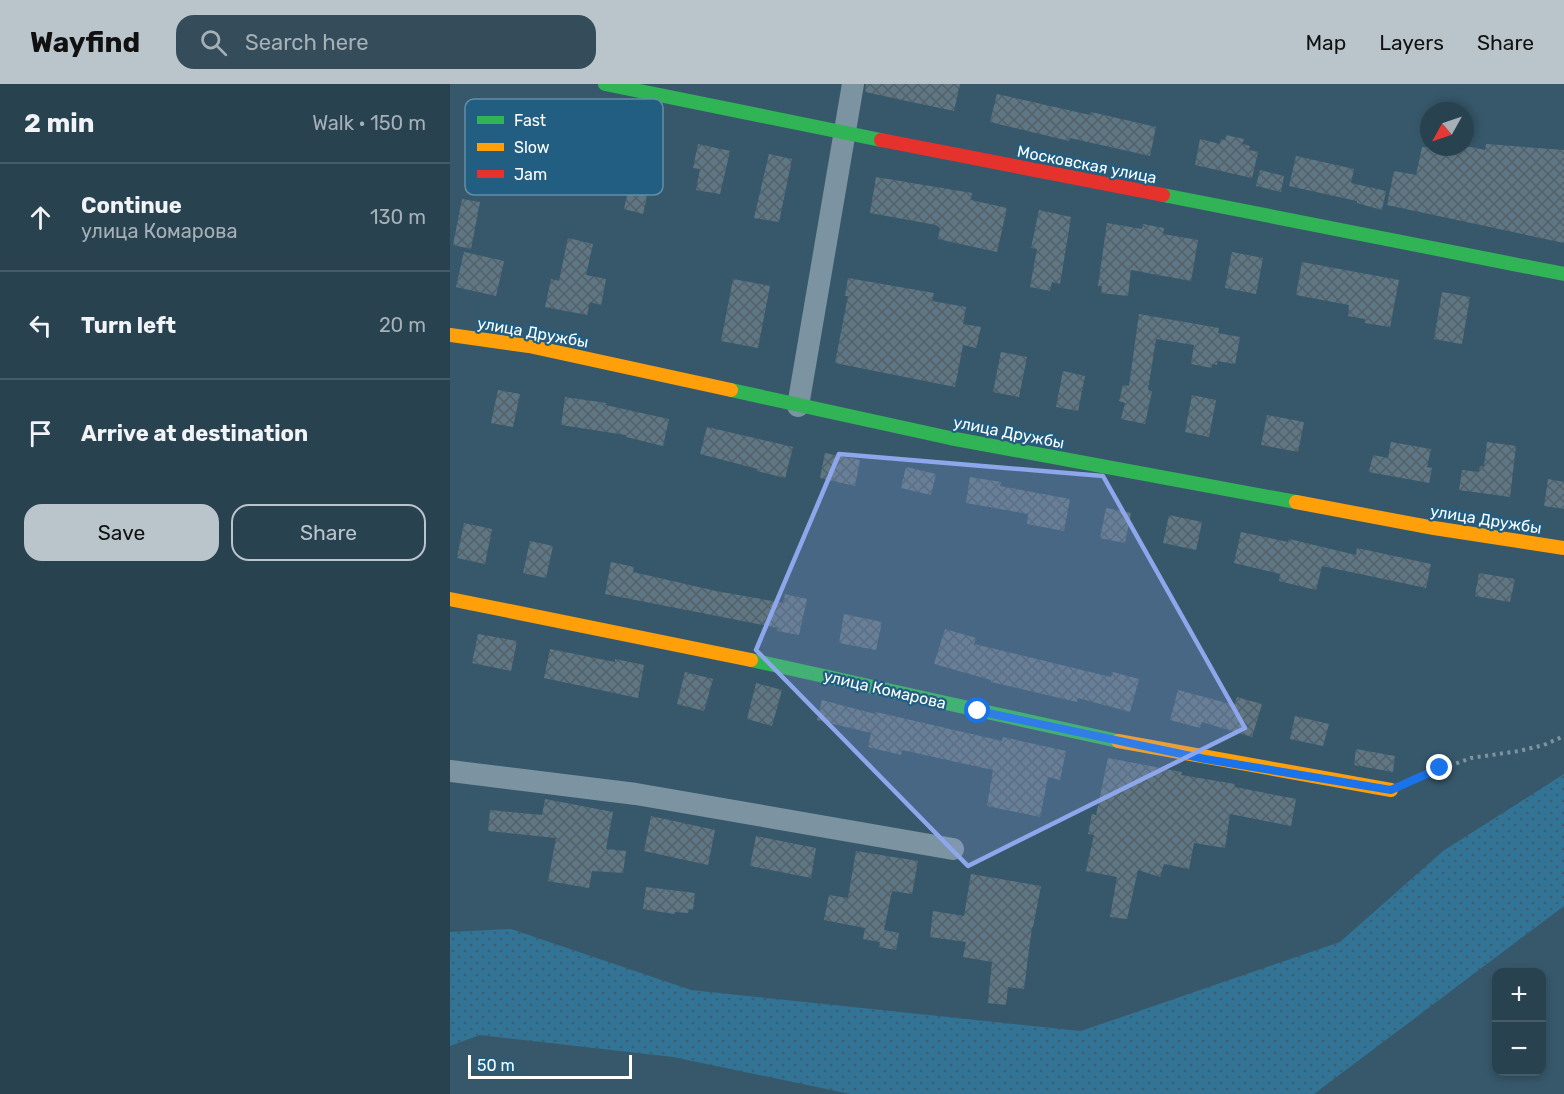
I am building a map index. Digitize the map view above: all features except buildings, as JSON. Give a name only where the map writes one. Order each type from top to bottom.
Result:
[{"type":"street","name":"Московская улица","points":[[605,84],[1564,274]]},
{"type":"street","points":[[798,406],[853,84]]},
{"type":"street","name":"улица Дружбы","points":[[450,335],[529,346],[950,438],[1434,528],[1564,548]]},
{"type":"street","name":"улица Комарова","points":[[450,599],[811,672],[1076,733],[1205,759],[1391,790]]},
{"type":"street","points":[[450,771],[636,794],[953,849]]},
{"type":"path","points":[[1391,790],[1430,772],[1461,762],[1535,747],[1564,736]]},
{"type":"highlighted area","points":[[839,454],[1103,476],[1245,728],[968,866],[756,650]]},
{"type":"shaded area","points":[[1564,774],[1564,906],[1314,1094],[850,1094],[673,1057],[480,1035],[450,1046],[450,932],[511,929],[691,990],[1081,1031],[1340,942],[1443,851]]},
{"type":"traffic: fast","points":[[605,84],[881,140]]},
{"type":"traffic: fast","points":[[1163,195],[1564,274]]},
{"type":"traffic: fast","points":[[731,390],[950,438],[1296,502]]},
{"type":"traffic: fast","points":[[751,660],[1118,741]]},
{"type":"traffic: slow","points":[[450,335],[529,346],[731,390]]},
{"type":"traffic: slow","points":[[1296,502],[1434,528],[1564,548]]},
{"type":"traffic: slow","points":[[450,599],[751,660]]},
{"type":"traffic: slow","points":[[1118,741],[1391,790]]},
{"type":"traffic: jam","points":[[881,140],[1163,195]]},
{"type":"route","points":[[978,711],[1205,759],[1391,790],[1440,768]]}]
